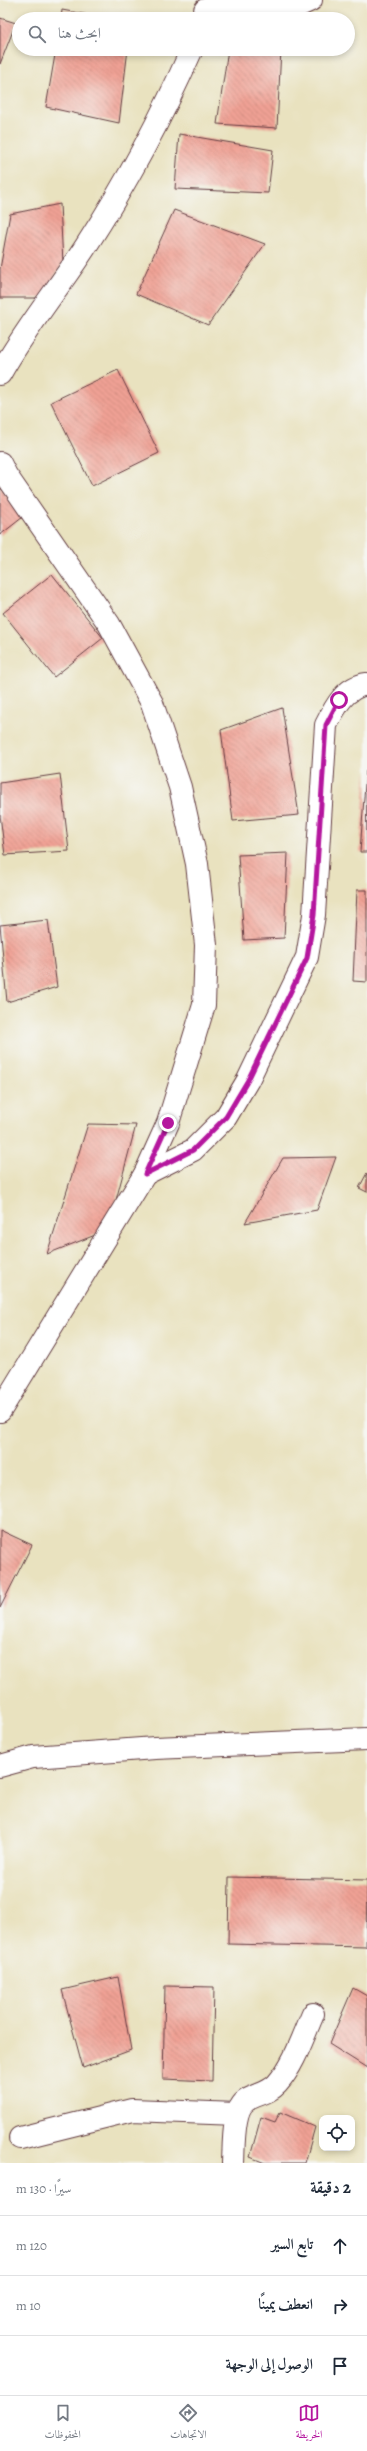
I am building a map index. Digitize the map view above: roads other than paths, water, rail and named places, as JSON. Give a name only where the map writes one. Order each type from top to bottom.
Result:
[{"type":"street","points":[[204,10],[300,5],[311,0]]},
{"type":"street","points":[[0,374],[6,345],[87,245],[151,134],[189,56]]},
{"type":"street","points":[[0,463],[6,475],[109,624],[152,703],[180,787],[197,864],[206,945],[204,1005],[168,1123],[145,1174],[0,1410]]},
{"type":"street","points":[[145,1174],[193,1150],[226,1117],[248,1080],[307,958],[314,915],[326,725],[339,700],[361,685],[367,684]]},
{"type":"street","points":[[0,1766],[33,1757],[155,1748],[367,1739]]},
{"type":"street","points":[[233,2163],[237,2114],[246,2100],[276,2085],[293,2059],[313,2014]]},
{"type":"street","points":[[20,2138],[132,2110],[237,2114]]}]
